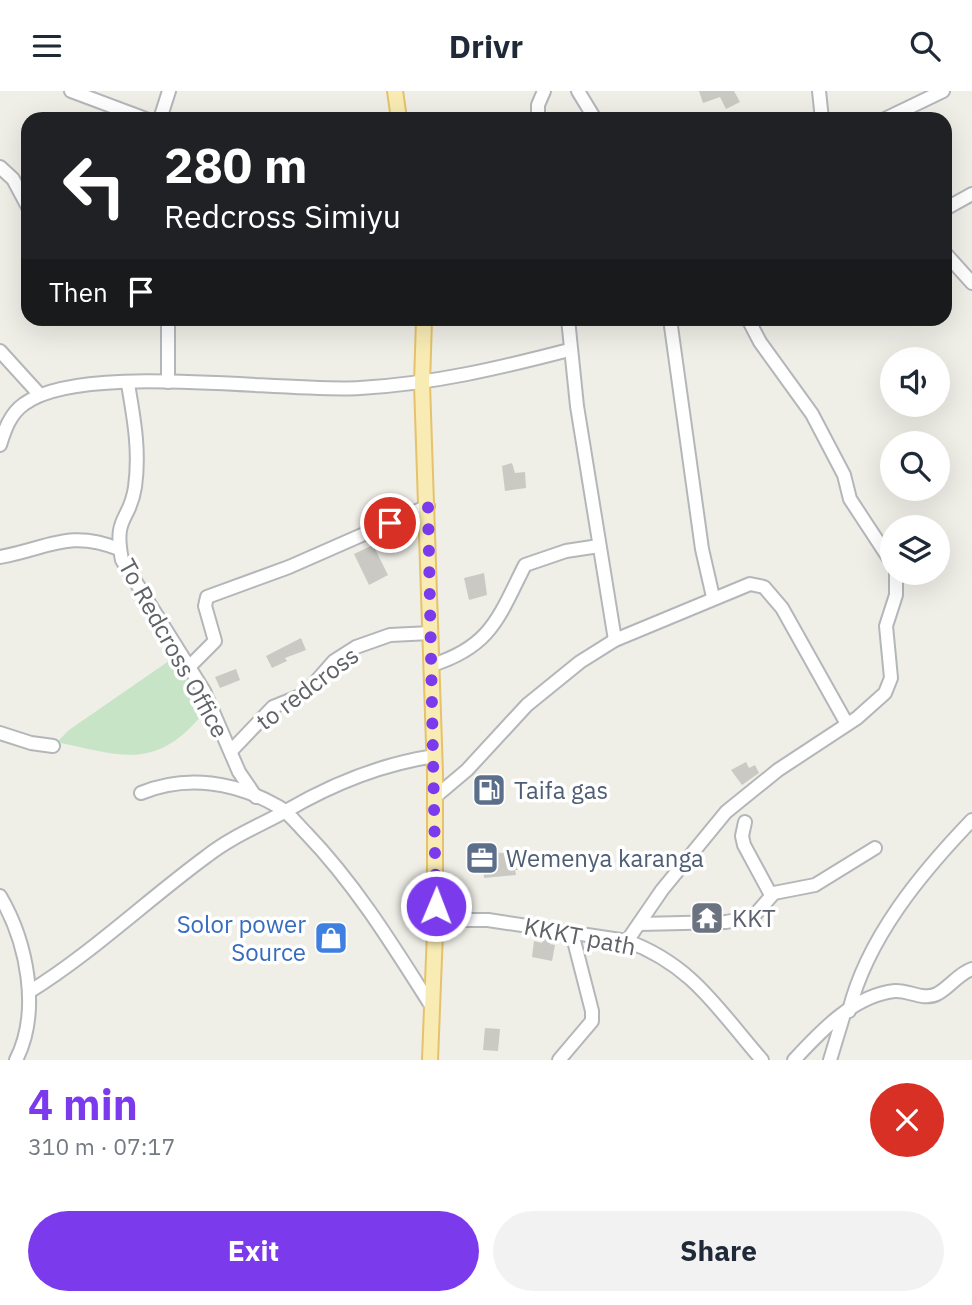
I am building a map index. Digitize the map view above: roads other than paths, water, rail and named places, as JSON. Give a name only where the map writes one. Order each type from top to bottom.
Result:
[{"type":"main road","points":[[395,91],[398,112]]},
{"type":"main road","points":[[424,326],[422,384],[435,756],[435,920],[430,1060]]},
{"type":"street","points":[[71,91],[127,112]]},
{"type":"street","points":[[162,112],[169,91]]},
{"type":"street","points":[[538,112],[544,91]]},
{"type":"street","points":[[578,91],[591,112]]},
{"type":"street","points":[[820,91],[821,112]]},
{"type":"street","points":[[900,112],[943,91]]},
{"type":"street","points":[[0,167],[13,179],[21,194]]},
{"type":"street","points":[[952,205],[972,194]]},
{"type":"street","points":[[952,261],[972,283]]},
{"type":"street","points":[[168,326],[168,382]]},
{"type":"street","points":[[568,326],[569,350],[615,640]]},
{"type":"street","points":[[671,326],[702,549],[713,597]]},
{"type":"street","points":[[752,326],[760,342],[812,414],[844,475],[850,499],[880,545]]},
{"type":"street","points":[[0,445],[8,422],[23,405],[40,395],[69,388],[168,382],[356,389],[422,384],[569,350]]},
{"type":"street","points":[[0,351],[40,395]]},
{"type":"street","name":"To Redcross Office","points":[[128,384],[139,453],[134,496],[119,524],[117,535],[122,560],[139,592],[189,667],[239,772],[256,797]]},
{"type":"street","points":[[189,667],[215,641],[205,606],[207,597],[289,567],[428,506]]},
{"type":"street","points":[[0,557],[73,539],[89,538],[120,549]]},
{"type":"street","points":[[432,666],[460,656],[484,636],[505,609],[526,565],[566,551],[599,546]]},
{"type":"street","points":[[435,797],[467,770],[527,705],[580,662],[615,640],[713,597],[750,584],[764,587],[794,628],[847,725]]},
{"type":"street","points":[[627,941],[662,890],[726,812],[778,770],[847,725],[879,700],[891,681],[886,626],[896,585]]},
{"type":"street","name":"to redcross","points":[[231,751],[273,707],[305,694],[334,661],[356,647],[390,635],[431,633]]},
{"type":"street","points":[[0,733],[53,746]]},
{"type":"street","points":[[29,992],[78,960],[208,855],[261,822],[337,783],[435,756]]},
{"type":"street","points":[[141,793],[163,784],[182,781],[226,785],[285,811],[351,885],[432,1007]]},
{"type":"street","points":[[830,1060],[856,984],[881,934],[928,870],[972,820]]},
{"type":"street","points":[[745,822],[741,836],[744,845],[771,895]]},
{"type":"street","points":[[639,924],[741,920],[760,912],[771,895],[780,890],[795,891],[815,885],[875,848]]},
{"type":"street","points":[[0,896],[18,940],[29,992],[25,1038],[16,1060]]},
{"type":"street","name":"KKKT path","points":[[435,920],[488,920],[627,941],[643,947],[692,980],[738,1027],[762,1060]]},
{"type":"street","points":[[559,1060],[592,1021],[592,1011],[572,933]]},
{"type":"street","points":[[794,1060],[823,1028],[847,1012],[891,991],[928,997],[937,994],[972,969]]},
{"type":"place","name":"Taifa gas","points":[[489,790]]},
{"type":"place","name":"Wemenya karanga","points":[[482,858]]},
{"type":"place","name":"KKT","points":[[707,918]]},
{"type":"place","name":"Solor power Source","points":[[331,938]]}]
